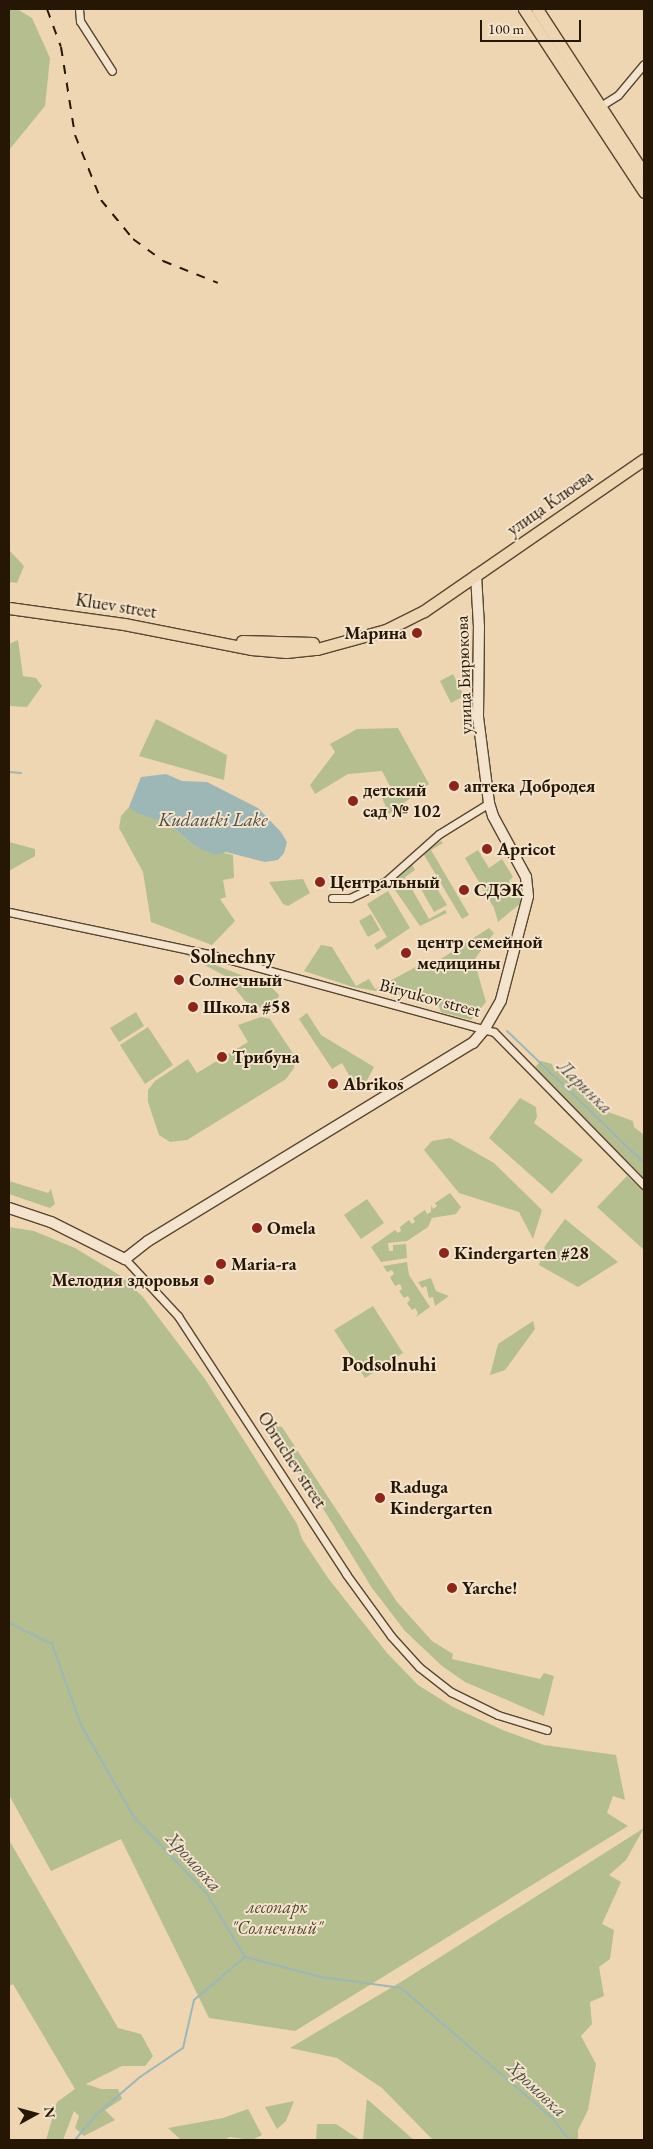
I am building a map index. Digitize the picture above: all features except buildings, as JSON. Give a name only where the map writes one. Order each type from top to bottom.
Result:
[{"type":"main road","points":[[524,9],[644,174]]},
{"type":"main road","points":[[537,9],[644,192]]},
{"type":"main road","name":"улица Клюева","points":[[476,575],[644,459]]},
{"type":"main road","name":"Kluev street","points":[[9,608],[218,640],[251,648],[286,652],[318,649],[367,637],[404,622],[476,575]]},
{"type":"street","points":[[79,9],[80,21],[112,71]]},
{"type":"street","points":[[596,109],[618,95],[644,64]]},
{"type":"street","name":"улица Бирюкова","points":[[476,575],[478,717],[489,803],[493,816],[526,877],[528,896],[501,1000],[484,1030]]},
{"type":"street","points":[[332,898],[350,898],[386,881],[439,834],[489,803]]},
{"type":"street","name":"Biryukov street","points":[[9,912],[209,954],[484,1030],[474,1043],[148,1241],[125,1260]]},
{"type":"street","points":[[484,1030],[494,1032],[644,1185]]},
{"type":"street","name":"Obruchev street","points":[[9,1208],[59,1226],[125,1260],[178,1316],[342,1568],[391,1636],[419,1667],[451,1692],[498,1714],[547,1730]]},
{"type":"green space","points":[[9,9],[17,9],[32,18],[50,58],[45,106],[9,150]]},
{"type":"green space","points":[[9,550],[24,566],[17,583],[9,582]]},
{"type":"green space","points":[[18,640],[23,676],[36,678],[42,686],[27,707],[9,706],[9,644]]},
{"type":"green space","points":[[453,674],[464,696],[451,703],[440,681]]},
{"type":"green space","points":[[156,719],[227,755],[224,780],[139,756]]},
{"type":"green space","points":[[398,728],[429,784],[389,814],[382,798],[392,790],[382,771],[348,774],[315,794],[310,785],[335,752],[330,744],[357,729]]},
{"type":"green space","points":[[129,807],[169,824],[196,847],[233,855],[234,878],[223,880],[226,897],[220,899],[235,921],[212,945],[151,922],[143,872],[119,828],[121,816]]},
{"type":"green space","points":[[441,841],[443,843],[431,850],[469,915],[462,919],[423,853]]},
{"type":"green space","points":[[9,842],[35,849],[35,856],[9,871]]},
{"type":"green space","points":[[478,850],[489,868],[502,859],[513,877],[509,881],[522,902],[498,922],[494,908],[465,858]]},
{"type":"green space","points":[[412,865],[415,870],[405,877],[429,919],[445,910],[447,913],[420,926],[395,890],[395,881]]},
{"type":"green space","points":[[303,879],[310,893],[288,906],[283,904],[269,882]]},
{"type":"green space","points":[[433,882],[447,905],[434,912],[421,889]]},
{"type":"green space","points":[[388,891],[410,928],[377,950],[374,945],[387,937],[367,904]]},
{"type":"green space","points":[[371,914],[380,930],[368,937],[359,921]]},
{"type":"green space","points":[[489,928],[494,933],[474,960],[486,1002],[471,1020],[441,1012],[438,1004],[422,999],[353,987],[304,971],[321,945],[332,947],[356,986],[369,979],[375,989],[425,962],[436,962]]},
{"type":"green space","points":[[177,950],[271,987],[279,995],[273,1013],[245,1001],[225,976]]},
{"type":"green space","points":[[136,1012],[144,1026],[119,1042],[110,1028]]},
{"type":"green space","points":[[307,1013],[321,1035],[374,1067],[363,1088],[354,1084],[342,1063],[332,1069],[299,1019]]},
{"type":"green space","points":[[261,1017],[270,1019],[294,1055],[294,1068],[286,1079],[187,1140],[170,1142],[159,1135],[148,1102],[148,1090],[155,1081],[188,1059],[197,1073],[248,1042],[238,1025]]},
{"type":"green space","points":[[148,1027],[173,1065],[145,1084],[120,1045]]},
{"type":"green space","points":[[541,1061],[552,1064],[555,1072],[562,1069],[568,1080],[602,1101],[608,1112],[633,1121],[634,1127],[644,1135],[644,1178],[535,1067]]},
{"type":"green space","points":[[520,1098],[536,1107],[537,1117],[534,1123],[583,1160],[552,1194],[489,1138]]},
{"type":"green space","points":[[450,1138],[494,1163],[542,1210],[533,1239],[519,1212],[459,1193],[424,1150],[432,1141]]},
{"type":"green space","points":[[627,1176],[644,1192],[644,1250],[597,1207]]},
{"type":"green space","points":[[9,1181],[48,1193],[51,1189],[55,1204],[50,1208],[9,1194]]},
{"type":"green space","points":[[450,1193],[461,1207],[456,1214],[432,1218],[428,1227],[407,1241],[388,1243],[389,1251],[393,1251],[393,1245],[406,1244],[407,1258],[381,1262],[371,1247],[395,1230],[398,1233],[401,1231],[400,1227],[409,1220],[412,1224],[415,1222],[413,1218],[425,1210],[427,1214],[431,1212],[431,1205],[433,1209],[437,1206],[435,1203]]},
{"type":"green space","points":[[367,1199],[384,1223],[361,1239],[344,1215]]},
{"type":"green space","points":[[565,1219],[618,1262],[578,1287],[539,1265],[545,1246]]},
{"type":"green space","name":"лесопарк \"Солнечный\"","points":[[9,1227],[34,1231],[75,1248],[121,1276],[143,1297],[205,1379],[297,1524],[302,1539],[328,1578],[387,1653],[418,1685],[453,1707],[505,1731],[544,1745],[616,1755],[625,1800],[613,1796],[607,1813],[628,1826],[295,2031],[209,2018],[121,1839],[51,1871],[9,1795]]},
{"type":"green space","points":[[407,1262],[409,1275],[430,1307],[416,1317],[418,1313],[415,1308],[412,1310],[407,1303],[410,1300],[408,1296],[404,1298],[399,1291],[402,1289],[400,1284],[395,1286],[390,1277],[394,1274],[392,1270],[387,1272],[383,1266]]},
{"type":"green space","points":[[431,1278],[436,1291],[449,1296],[435,1306],[433,1297],[429,1298],[426,1286],[422,1288],[418,1282]]},
{"type":"green space","points":[[373,1306],[403,1353],[365,1378],[334,1330]]},
{"type":"green space","points":[[533,1321],[535,1329],[505,1370],[490,1375],[498,1344]]},
{"type":"green space","points":[[266,1425],[282,1427],[397,1602],[432,1641],[453,1654],[452,1659],[540,1679],[544,1673],[554,1676],[544,1716],[465,1682],[442,1666],[405,1631],[372,1588],[316,1497]]},
{"type":"green space","points":[[644,1828],[626,1860],[609,1875],[621,1882],[602,1924],[614,1930],[610,1959],[599,1967],[604,1996],[590,2002],[592,2024],[581,2036],[596,2064],[588,2110],[578,2130],[578,2140],[433,2140],[382,2088],[337,2058],[290,2048],[404,1980]]},
{"type":"green space","points":[[9,1840],[118,2028],[141,2034],[153,2056],[145,2066],[122,2066],[86,2084],[101,2089],[118,2089],[122,2099],[105,2110],[115,2120],[84,2136],[75,2128],[79,2116],[74,2111],[63,2140],[46,2140],[57,2102],[75,2089],[13,1984],[9,1986]]},
{"type":"green space","points":[[367,2099],[414,2140],[363,2140]]},
{"type":"green space","points":[[294,2101],[286,2121],[277,2129],[265,2107]]},
{"type":"green space","points":[[248,2109],[262,2135],[252,2140],[230,2137],[224,2140],[181,2140],[168,2128],[223,2118]]},
{"type":"green space","points":[[317,2124],[336,2124],[360,2140],[316,2140]]},
{"type":"water","name":"Kudautki Lake","points":[[166,774],[182,781],[207,782],[258,808],[281,832],[287,842],[284,853],[278,860],[265,862],[226,852],[216,855],[196,847],[169,824],[137,813],[129,807],[141,777]]},
{"type":"waterway","name":"Ларинка","points":[[9,772],[21,773]]},
{"type":"waterway","name":"Ларинка","points":[[507,1031],[644,1163]]},
{"type":"waterway","name":"Хромовка","points":[[9,1623],[52,1644],[81,1725],[134,1817],[207,1894],[245,1957],[321,1977],[401,1988],[552,2118],[569,2140]]},
{"type":"waterway","points":[[75,2140],[96,2115],[140,2077],[183,2048],[194,2000],[245,1957]]},
{"type":"railway","points":[[47,9],[61,47],[75,135],[101,200],[133,239],[163,261],[218,283]]},
{"type":"place","name":"Марина","points":[[417,633]]},
{"type":"place","name":"аптека Добродея","points":[[454,786]]},
{"type":"place","name":"детский сад № 102","points":[[353,801]]},
{"type":"place","name":"Apricot","points":[[487,849]]},
{"type":"place","name":"Центральный","points":[[320,882]]},
{"type":"place","name":"СДЭК","points":[[464,890]]},
{"type":"place","name":"центр семейной медицины","points":[[406,953]]},
{"type":"place","name":"Солнечный","points":[[179,980]]},
{"type":"place","name":"Школа #58","points":[[193,1007]]},
{"type":"place","name":"Трибуна","points":[[222,1057]]},
{"type":"place","name":"Abrikos","points":[[333,1084]]},
{"type":"place","name":"Omela","points":[[257,1228]]},
{"type":"place","name":"Kindergarten #28","points":[[444,1253]]},
{"type":"place","name":"Maria-ra","points":[[221,1264]]},
{"type":"place","name":"Мелодия здоровья","points":[[209,1280]]},
{"type":"place","name":"Raduga Kindergarten","points":[[380,1498]]},
{"type":"place","name":"Yarche!","points":[[452,1588]]},
{"type":"district","name":"Solnechny","points":[[233,956]]},
{"type":"district","name":"Podsolnuhi","points":[[389,1364]]}]
